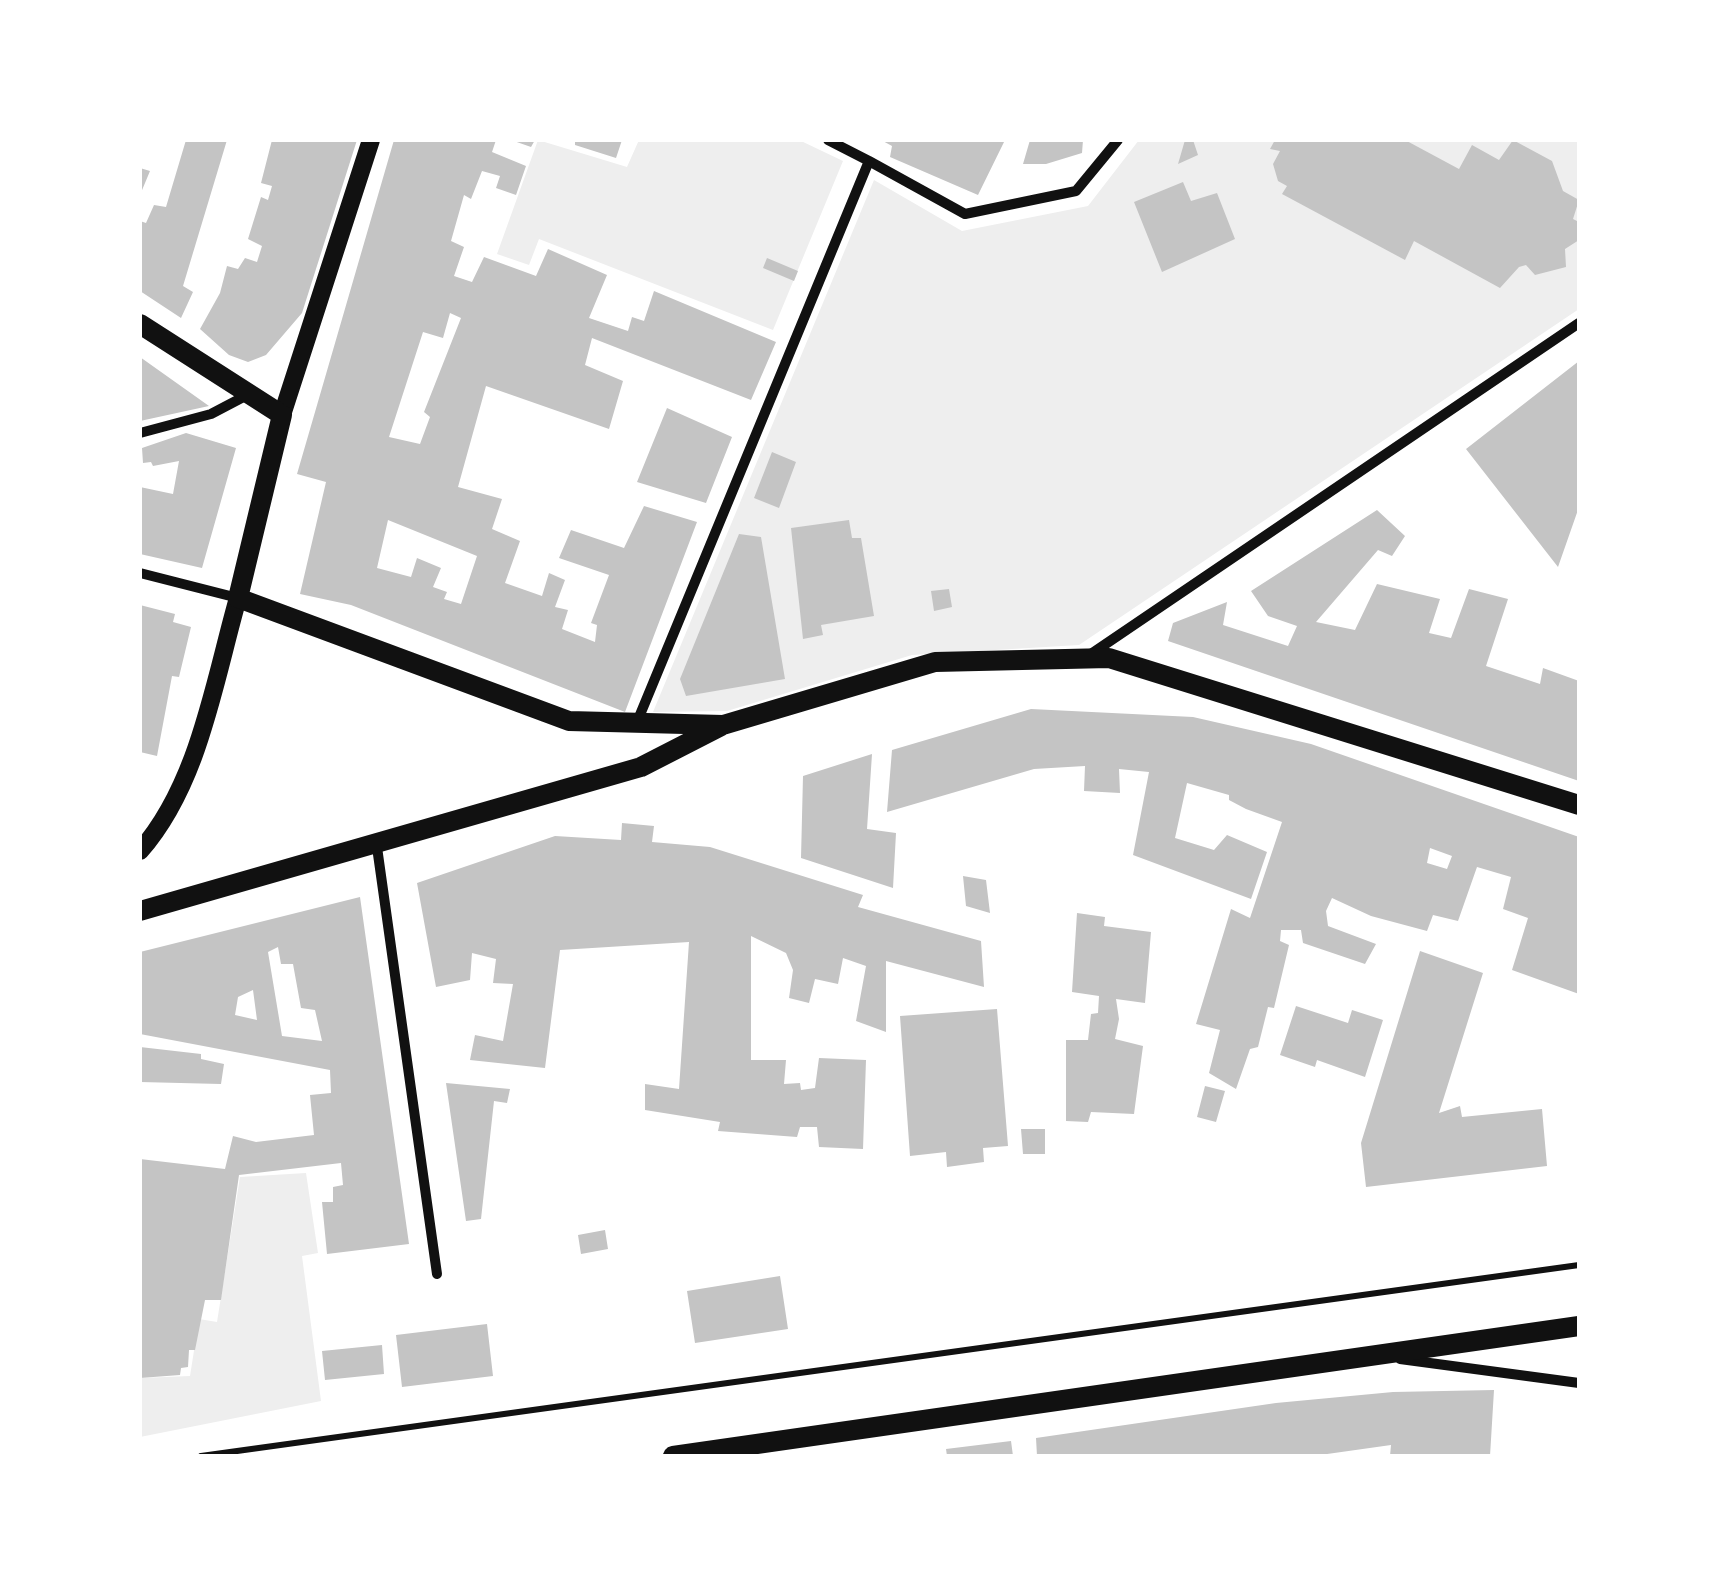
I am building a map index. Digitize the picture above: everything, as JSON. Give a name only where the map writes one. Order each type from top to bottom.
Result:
[{"type":"main road","points":[[140,324],[282,415],[238,598],[570,722],[723,726]]},
{"type":"main road","points":[[140,911],[640,767],[723,726],[935,662],[1108,658],[1579,804]]},
{"type":"main road","points":[[673,1456],[1579,1326]]},
{"type":"street","points":[[282,415],[371,140]]},
{"type":"street","points":[[828,140],[965,214],[1076,192],[1118,140]]},
{"type":"street","points":[[636,723],[869,161]]},
{"type":"street","points":[[1083,659],[1579,323]]},
{"type":"street","points":[[140,434],[210,414],[252,393]]},
{"type":"street","points":[[140,573],[238,598],[186,778],[162,826],[140,851]]},
{"type":"street","points":[[376,840],[437,1274]]},
{"type":"street","points":[[1369,1355],[1579,1383]]},
{"type":"path","points":[[202,1456],[1579,1266]]},
{"type":"shaded area","points":[[538,140],[627,167],[639,140],[799,140],[843,161],[773,330],[539,239],[529,265],[497,254]]},
{"type":"shaded area","points":[[1139,140],[1579,140],[1579,309],[1079,645],[912,655],[727,711],[653,712],[874,180],[962,231],[1088,206]]},
{"type":"shaded area","points":[[306,1173],[318,1253],[302,1256],[321,1401],[140,1437],[140,1378],[190,1376],[199,1319],[217,1322],[240,1177]]},
{"type":"building","points":[[186,140],[227,140],[183,286],[193,292],[181,318],[140,291],[140,221],[146,223],[154,205],[166,207]]},
{"type":"building","points":[[272,140],[357,140],[302,313],[266,355],[248,362],[229,355],[200,329],[220,293],[227,266],[238,269],[245,258],[257,262],[262,246],[248,239],[261,197],[268,200],[272,186],[261,183]]},
{"type":"building","points":[[394,140],[496,140],[492,152],[526,166],[516,195],[496,188],[500,176],[482,171],[471,199],[464,195],[451,241],[464,247],[454,276],[472,282],[484,257],[536,276],[548,249],[607,275],[589,318],[628,331],[632,317],[644,321],[654,291],[776,342],[751,400],[592,338],[585,365],[623,381],[609,429],[486,386],[458,487],[502,499],[492,529],[520,541],[505,583],[542,596],[549,573],[565,580],[555,607],[568,610],[562,629],[595,642],[597,625],[591,623],[609,575],[559,558],[571,530],[624,548],[644,506],[697,522],[625,712],[351,605],[300,594],[326,482],[297,474]],"holes":[[[450,313],[461,318],[424,412],[430,417],[420,444],[389,437],[423,332],[443,338]],[[388,520],[477,556],[461,604],[444,599],[447,592],[433,587],[441,568],[417,558],[411,577],[377,568]]]},
{"type":"building","points":[[511,140],[535,140],[531,147]]},
{"type":"building","points":[[575,140],[622,140],[616,158],[575,145]]},
{"type":"building","points":[[881,140],[1005,140],[978,195],[890,157],[892,146]]},
{"type":"building","points":[[1030,140],[1083,140],[1082,153],[1046,164],[1023,164]]},
{"type":"building","points":[[1185,140],[1193,140],[1198,155],[1178,164]]},
{"type":"building","points":[[1275,140],[1405,140],[1459,169],[1472,145],[1499,160],[1513,140],[1552,161],[1563,191],[1579,200],[1573,219],[1579,222],[1579,240],[1565,249],[1566,267],[1535,275],[1526,265],[1519,267],[1500,288],[1414,241],[1405,260],[1282,194],[1287,186],[1278,181],[1273,164],[1280,151],[1270,149]]},
{"type":"building","points":[[140,168],[150,171],[140,195]]},
{"type":"building","points":[[1183,182],[1191,201],[1217,193],[1235,239],[1162,272],[1134,202]]},
{"type":"building","points":[[767,258],[798,271],[794,281],[763,268]]},
{"type":"building","points":[[140,357],[209,406],[140,421]]},
{"type":"building","points":[[1579,361],[1579,507],[1558,567],[1466,449]]},
{"type":"building","points":[[667,408],[732,437],[706,503],[637,482]]},
{"type":"building","points":[[186,433],[236,448],[202,568],[140,554],[140,487],[173,494],[179,461],[153,466],[151,462],[143,463],[142,448]]},
{"type":"building","points":[[772,452],[796,462],[779,508],[754,498]]},
{"type":"building","points":[[1377,510],[1405,536],[1392,556],[1378,550],[1316,622],[1355,630],[1377,584],[1440,599],[1429,633],[1451,638],[1469,589],[1508,599],[1486,666],[1540,684],[1543,668],[1579,681],[1579,781],[1168,641],[1173,623],[1227,602],[1223,625],[1288,646],[1297,626],[1268,616],[1251,591]]},
{"type":"building","points":[[849,520],[852,538],[861,538],[874,616],[821,625],[823,635],[803,639],[791,528]]},
{"type":"building","points":[[739,534],[761,537],[785,679],[686,696],[680,679]]},
{"type":"building","points":[[949,589],[952,607],[934,611],[931,591]]},
{"type":"building","points":[[140,605],[175,614],[173,622],[191,627],[179,677],[172,676],[157,756],[140,752]]},
{"type":"building","points":[[1031,709],[1193,717],[1311,744],[1579,837],[1579,994],[1512,970],[1528,918],[1503,909],[1511,877],[1477,867],[1458,921],[1433,915],[1427,931],[1371,916],[1332,898],[1326,911],[1328,926],[1376,944],[1365,964],[1303,943],[1301,930],[1281,930],[1280,941],[1289,945],[1274,1008],[1268,1007],[1258,1047],[1250,1049],[1236,1089],[1209,1073],[1220,1030],[1196,1024],[1231,909],[1250,918],[1282,822],[1246,809],[1229,800],[1229,795],[1187,783],[1175,838],[1214,850],[1227,835],[1267,852],[1251,899],[1133,855],[1149,772],[1119,769],[1120,793],[1084,791],[1085,766],[1034,769],[887,812],[892,750]],"holes":[[[1430,848],[1452,856],[1447,869],[1427,863]]]},
{"type":"building","points":[[872,754],[867,829],[896,833],[893,888],[801,858],[803,776]]},
{"type":"building","points":[[622,823],[654,826],[652,842],[710,847],[863,895],[858,907],[981,941],[984,987],[886,961],[886,1032],[856,1021],[866,966],[843,958],[838,984],[815,979],[809,1003],[789,998],[793,970],[786,953],[751,936],[751,1060],[786,1060],[784,1084],[800,1083],[801,1090],[815,1088],[819,1058],[866,1060],[863,1149],[819,1147],[817,1127],[800,1127],[797,1137],[718,1131],[720,1122],[645,1110],[645,1084],[679,1089],[689,942],[560,950],[545,1068],[470,1060],[475,1035],[503,1041],[513,984],[493,983],[496,959],[472,953],[470,980],[436,987],[417,883],[555,836],[621,840]]},
{"type":"building","points":[[963,876],[986,880],[990,913],[966,906]]},
{"type":"building","points":[[360,897],[409,1244],[327,1254],[322,1202],[333,1202],[333,1187],[343,1185],[341,1163],[239,1175],[221,1300],[205,1300],[195,1350],[189,1350],[188,1367],[181,1368],[180,1375],[140,1378],[140,1159],[225,1169],[233,1136],[256,1142],[314,1135],[310,1095],[331,1093],[330,1070],[140,1034],[140,952]],"holes":[[[278,947],[281,964],[293,964],[301,1008],[315,1010],[322,1041],[282,1036],[268,952]],[[253,990],[257,1020],[235,1015],[238,997]]]},
{"type":"building","points":[[1077,913],[1105,917],[1104,926],[1151,932],[1145,1003],[1116,999],[1119,1019],[1115,1039],[1143,1046],[1134,1114],[1091,1112],[1088,1122],[1066,1121],[1066,1040],[1088,1040],[1091,1014],[1098,1013],[1099,996],[1072,992]]},
{"type":"building","points":[[1420,951],[1483,973],[1439,1113],[1460,1106],[1462,1117],[1542,1109],[1547,1166],[1366,1187],[1361,1143]]},
{"type":"building","points":[[1296,1006],[1348,1023],[1352,1010],[1383,1020],[1365,1077],[1317,1060],[1315,1067],[1280,1055]]},
{"type":"building","points":[[997,1009],[1008,1146],[983,1148],[984,1162],[947,1167],[946,1152],[910,1156],[900,1016]]},
{"type":"building","points":[[140,1047],[201,1054],[201,1059],[224,1064],[221,1084],[140,1082]]},
{"type":"building","points":[[446,1083],[510,1089],[507,1103],[494,1101],[481,1219],[466,1221]]},
{"type":"building","points":[[1205,1086],[1225,1091],[1216,1122],[1197,1117]]},
{"type":"building","points":[[1021,1129],[1045,1129],[1045,1154],[1023,1154]]},
{"type":"building","points":[[605,1230],[608,1249],[581,1254],[578,1235]]},
{"type":"building","points":[[780,1276],[788,1329],[695,1343],[687,1291]]},
{"type":"building","points":[[487,1324],[493,1376],[402,1387],[396,1335]]},
{"type":"building","points":[[382,1345],[384,1374],[325,1380],[322,1351]]},
{"type":"building","points":[[1494,1390],[1490,1456],[1390,1456],[1391,1445],[1313,1456],[1037,1456],[1036,1438],[1276,1403],[1393,1392]]},
{"type":"building","points":[[1011,1441],[1013,1456],[947,1456],[946,1449]]}]
